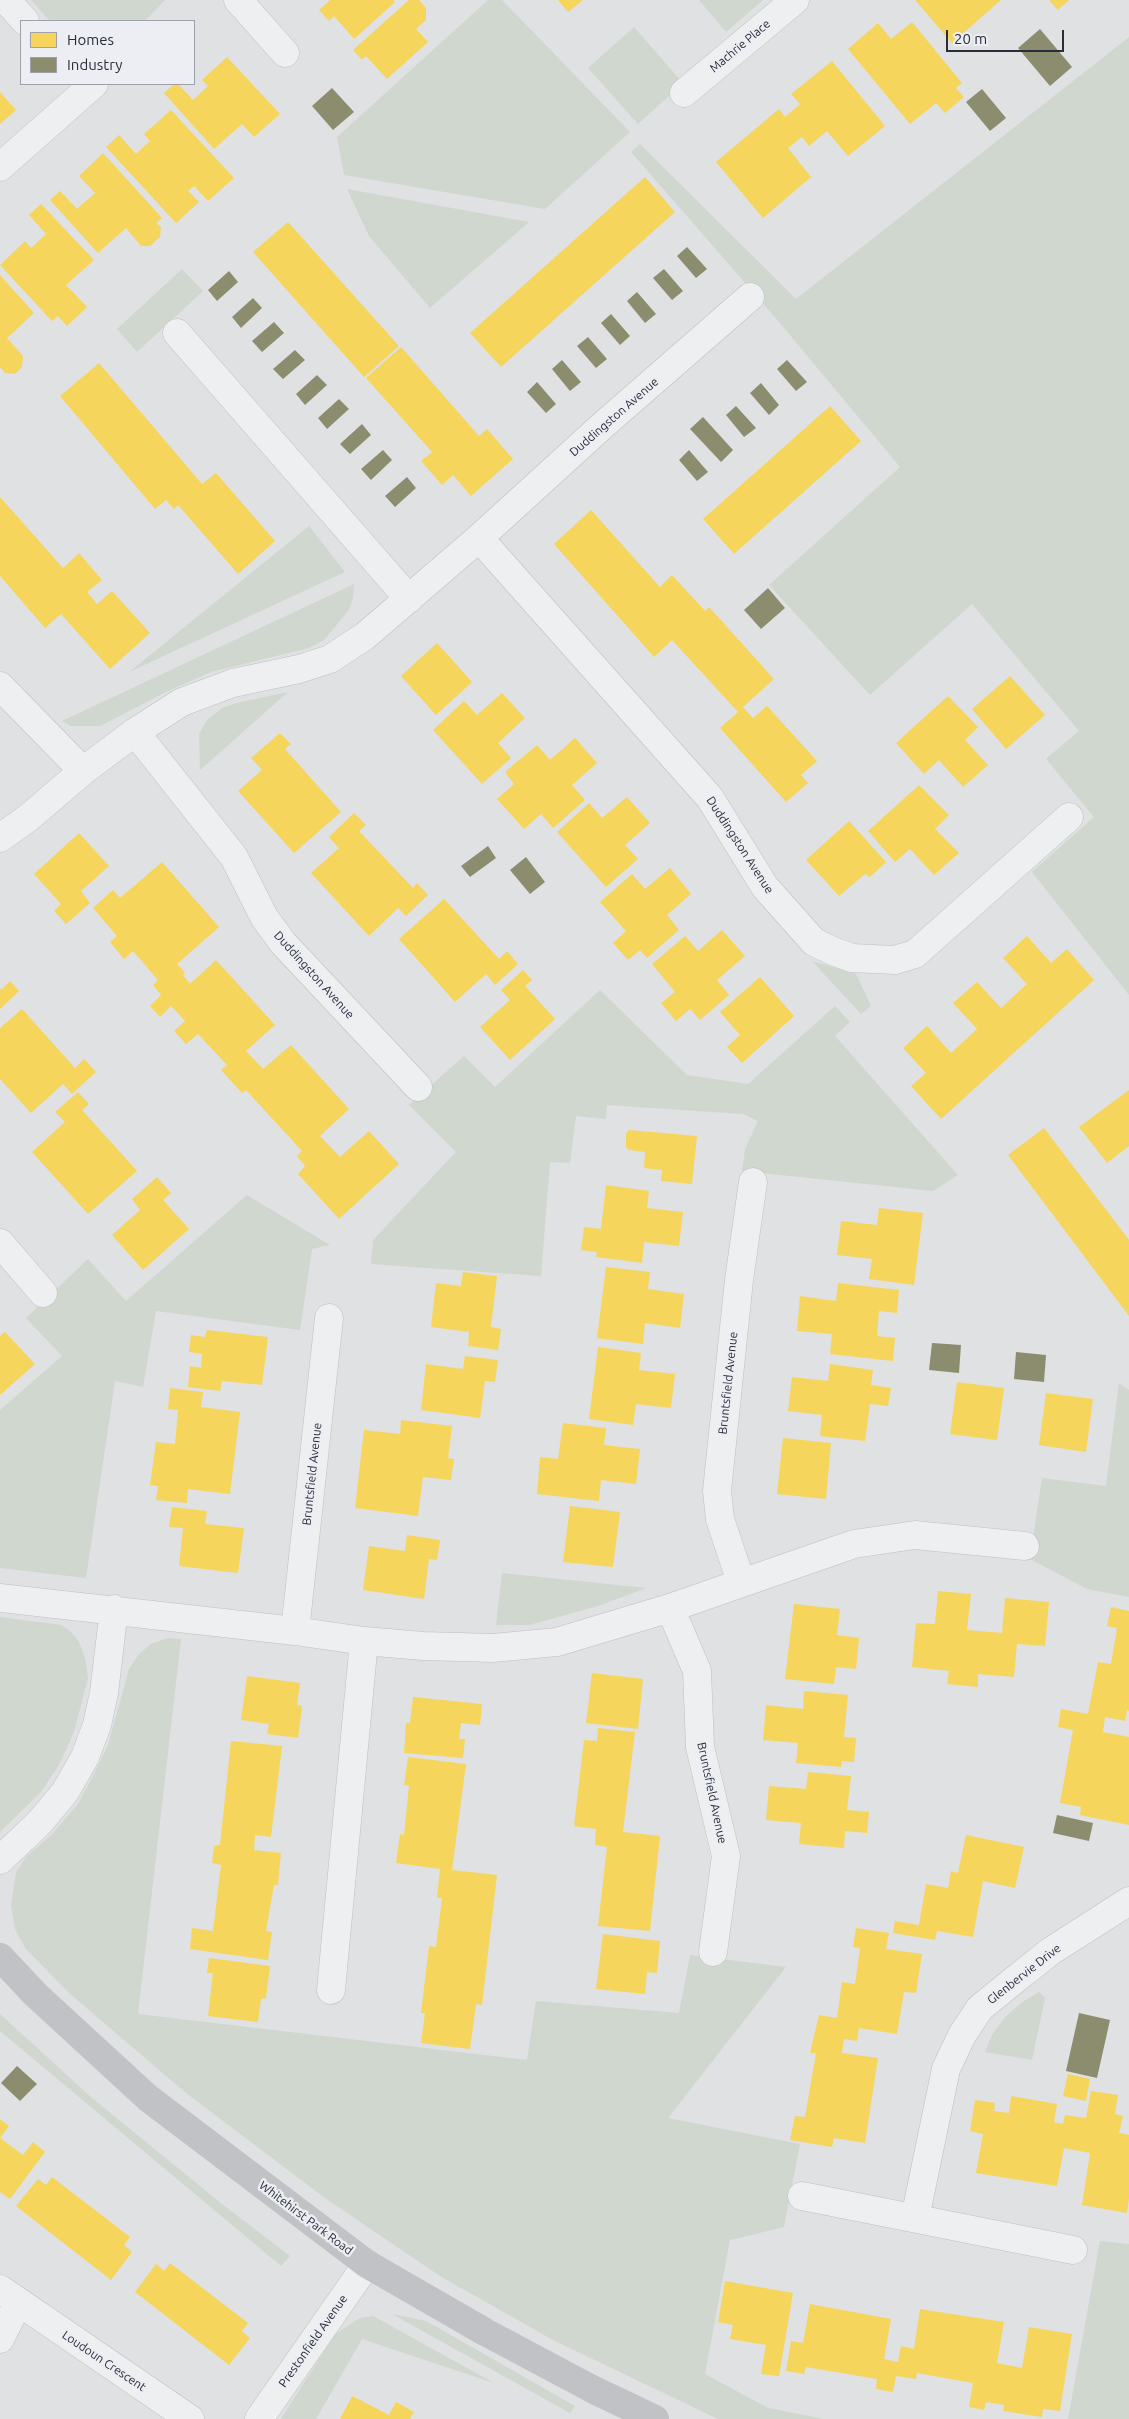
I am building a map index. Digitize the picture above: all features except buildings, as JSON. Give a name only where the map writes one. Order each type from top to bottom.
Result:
[{"type":"street","points":[[6,0],[25,20]]},
{"type":"street","points":[[238,0],[285,53]]},
{"type":"street","name":"Machrie Place","points":[[684,92],[795,0]]},
{"type":"street","points":[[0,167],[87,86]]},
{"type":"street","name":"Duddingston Avenue","points":[[0,838],[28,818],[84,771],[135,732],[182,702],[233,683],[299,669],[330,659],[365,636],[479,538],[602,426],[750,298]]},
{"type":"street","points":[[177,334],[409,599]]},
{"type":"street","name":"Duddingston Avenue","points":[[479,538],[710,798],[765,887],[814,942],[833,951],[852,958],[895,960],[915,954],[1069,817]]},
{"type":"street","points":[[0,686],[84,771]]},
{"type":"street","name":"Duddingston Avenue","points":[[135,732],[234,857],[264,917],[282,943],[418,1087]]},
{"type":"street","name":"Bruntsfield Avenue","points":[[741,1582],[720,1519],[717,1491],[739,1280],[753,1182]]},
{"type":"street","points":[[0,1243],[43,1293]]},
{"type":"street","name":"Bruntsfield Avenue","points":[[295,1631],[329,1318]]},
{"type":"street","points":[[0,1598],[114,1609],[364,1641],[423,1646],[492,1648],[557,1642],[670,1608],[854,1544],[914,1535],[1025,1546]]},
{"type":"street","name":"Bruntsfield Avenue","points":[[670,1608],[697,1671],[700,1747],[726,1856],[713,1952]]},
{"type":"street","points":[[0,1860],[40,1822],[65,1792],[85,1757],[97,1725],[104,1693],[114,1609]]},
{"type":"street","points":[[331,1990],[364,1641]]},
{"type":"street","name":"Glenbervie Drive","points":[[916,2218],[946,2069],[962,2035],[980,2008],[1051,1951],[1129,1901]]},
{"type":"street","name":"Whitehirst Park Road","points":[[0,1957],[36,1995],[148,2098],[367,2264],[485,2332],[594,2390],[655,2419]]},
{"type":"street","points":[[802,2196],[1073,2250]]},
{"type":"street","name":"Prestonfield Avenue","points":[[260,2419],[367,2264]]},
{"type":"street","name":"Loudoun Crescent","points":[[0,2339],[9,2296],[190,2419]]},
{"type":"shaded area","points":[[31,0],[165,0],[146,20],[49,20]]},
{"type":"shaded area","points":[[488,0],[502,0],[630,132],[545,209],[344,175],[337,137]]},
{"type":"shaded area","points":[[699,0],[763,0],[726,32]]},
{"type":"shaded area","points":[[634,27],[683,83],[638,124],[588,68]]},
{"type":"shaded area","points":[[1129,37],[1129,995],[1032,872],[1094,817],[1046,759],[1079,731],[972,604],[870,695],[769,585],[900,467],[774,316],[631,152],[640,144],[796,299]]},
{"type":"shaded area","points":[[347,189],[529,222],[430,308],[369,236]]},
{"type":"shaded area","points":[[182,269],[203,291],[137,352],[117,329]]},
{"type":"shaded area","points":[[309,526],[345,572],[129,672]]},
{"type":"shaded area","points":[[354,584],[353,598],[349,610],[324,640],[309,648],[211,672],[164,693],[100,726],[71,726],[62,721]]},
{"type":"shaded area","points":[[288,692],[200,770],[199,734],[207,720],[222,708],[236,703]]},
{"type":"shaded area","points":[[812,961],[856,974],[871,1006],[861,1014]]},
{"type":"shaded area","points":[[600,990],[687,1075],[748,1084],[835,1006],[850,1022],[835,1036],[958,1175],[933,1191],[742,1171],[745,1149],[758,1121],[743,1114],[607,1105],[606,1119],[576,1116],[570,1163],[550,1162],[541,1276],[371,1264],[373,1240],[456,1152],[409,1105],[464,1056],[495,1087]]},
{"type":"shaded area","points":[[247,1195],[330,1245],[312,1249],[300,1330],[156,1311],[143,1387],[115,1381],[86,1578],[0,1568],[0,1410],[62,1356],[26,1318],[88,1259],[126,1301]]},
{"type":"shaded area","points":[[1119,1383],[1129,1390],[1129,1597],[1087,1589],[1030,1559],[1042,1478],[1106,1486]]},
{"type":"shaded area","points":[[502,1573],[646,1588],[598,1606],[529,1625],[496,1625]]},
{"type":"shaded area","points":[[0,1617],[61,1625],[70,1631],[79,1642],[85,1658],[88,1678],[74,1732],[60,1763],[41,1792],[0,1832]]},
{"type":"shaded area","points":[[168,1638],[181,1639],[138,2014],[527,2060],[536,2001],[679,2013],[690,1955],[786,1967],[668,2118],[800,2144],[784,2227],[730,2240],[705,2374],[768,2408],[824,2419],[718,2419],[553,2340],[440,2276],[325,2198],[186,2093],[69,1993],[25,1948],[15,1929],[11,1906],[16,1872],[27,1856],[52,1834],[78,1804],[108,1745],[129,1669],[139,1654],[151,1644]]},
{"type":"shaded area","points":[[1039,1992],[1045,1998],[1032,2060],[985,2052],[992,2035],[1005,2017],[1024,2001]]},
{"type":"shaded area","points":[[0,2014],[92,2098],[222,2204],[290,2256],[281,2266],[0,2031]]},
{"type":"shaded area","points":[[1100,2241],[1129,2244],[1129,2419],[1068,2419]]},
{"type":"shaded area","points":[[392,2314],[426,2321],[575,2406],[570,2413]]},
{"type":"shaded area","points":[[373,2316],[494,2383],[362,2339],[316,2419],[281,2419],[335,2334],[360,2318]]}]
